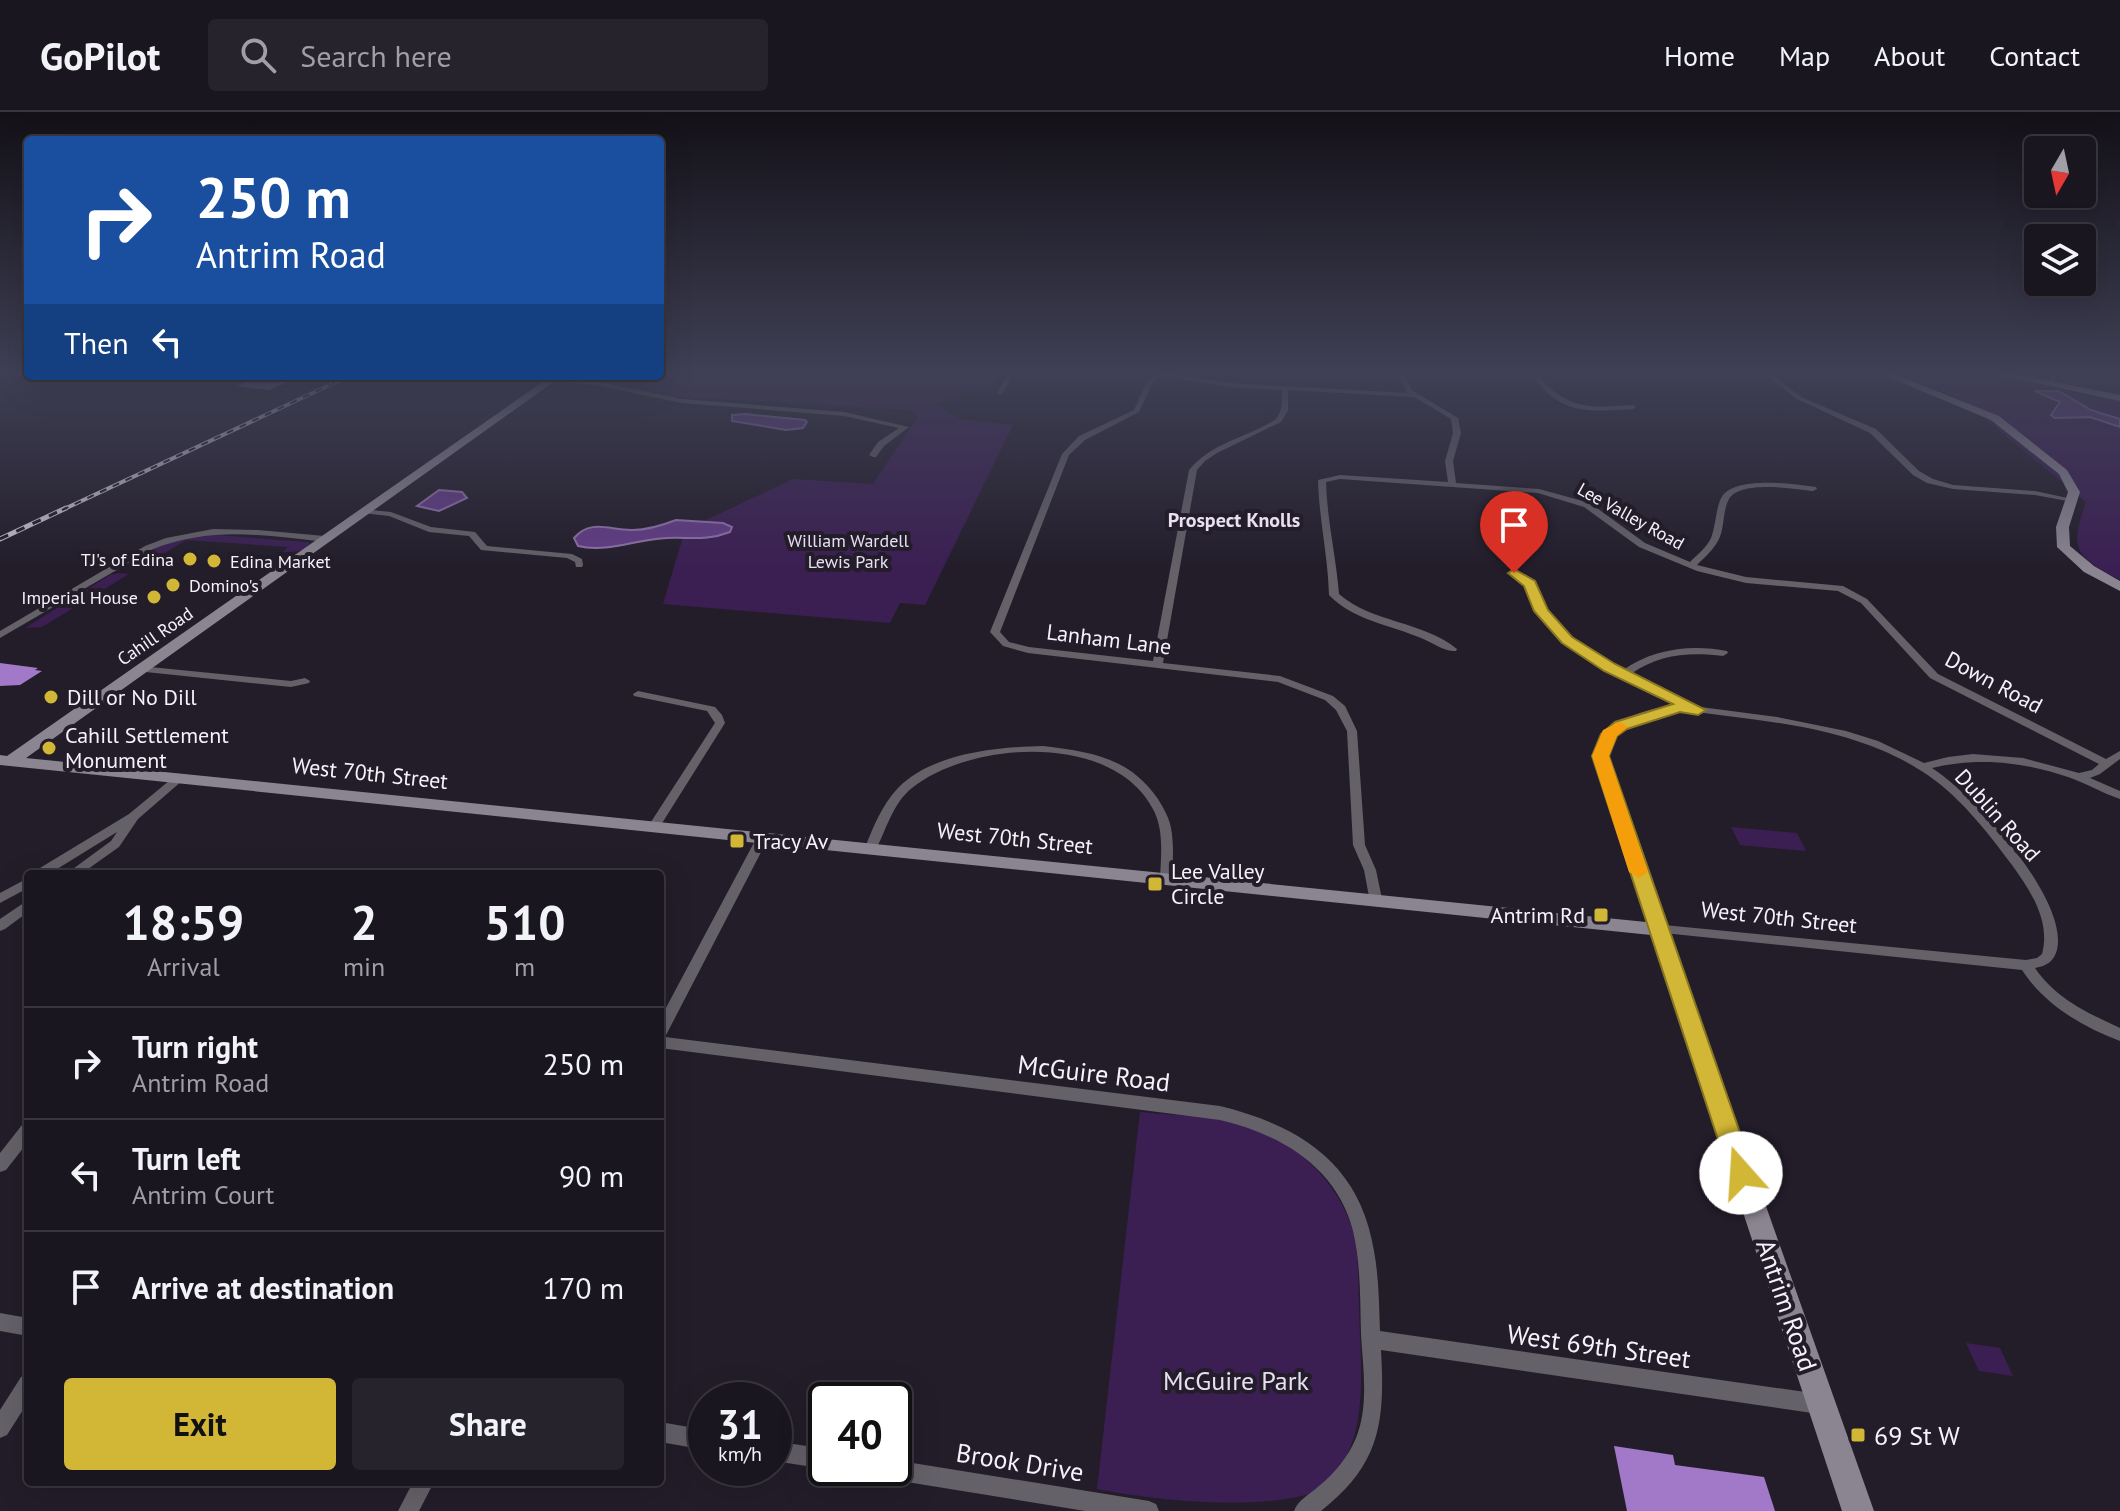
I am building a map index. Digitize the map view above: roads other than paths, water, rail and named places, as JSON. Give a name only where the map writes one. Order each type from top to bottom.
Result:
[{"type":"street","name":"Cahill Road","points":[[5,760],[467,439]]},
{"type":"street","points":[[873,455],[888,439]]},
{"type":"street","name":"Lanham Lane","points":[[1081,439],[1066,454],[995,632],[1006,644],[1028,650],[1280,679],[1315,691],[1341,708],[1352,731],[1359,845],[1370,870],[1375,899]]},
{"type":"street","points":[[1158,664],[1193,470],[1199,461],[1237,439]]},
{"type":"street","points":[[1452,483],[1449,461],[1455,439]]},
{"type":"street","points":[[1881,439],[1916,473],[1930,481],[1953,487],[2035,493],[2073,500]]},
{"type":"street","points":[[2023,439],[2076,487],[2063,532],[2064,547],[2089,569],[2120,587]]},
{"type":"street","name":"Lee Valley Road","points":[[1452,649],[1435,637],[1354,609],[1334,595],[1320,483],[1326,478],[1530,489],[1572,500],[1599,512],[1642,545],[1691,566],[1746,580],[1840,588]]},
{"type":"street","points":[[1691,566],[1714,541],[1726,497],[1730,493],[1749,487],[1813,489]]},
{"type":"street","points":[[365,511],[391,514],[436,531],[472,534],[484,548],[569,556],[579,561],[579,565]]},
{"type":"street","points":[[0,635],[148,548],[173,537],[216,530],[325,539]]},
{"type":"street","points":[[1514,573],[1530,584],[1542,611],[1567,640],[1624,674],[1698,710]]},
{"type":"street","name":"Down Road","points":[[1840,588],[1864,601],[1934,676],[2105,763]]},
{"type":"street","points":[[1624,674],[1634,666],[1664,654],[1695,650],[1723,653]]},
{"type":"street","points":[[140,669],[291,684],[305,681]]},
{"type":"street","points":[[638,694],[711,709],[720,723],[655,825]]},
{"type":"street","name":"Antrim Road","points":[[1698,710],[1679,707],[1621,725],[1609,734],[1603,744],[1603,769],[1858,1511]]},
{"type":"street","name":"Dublin Road","points":[[1698,710],[1847,735],[1893,751],[1923,767],[1951,789],[2032,884],[2046,911],[2051,950],[2041,962],[2026,965]]},
{"type":"street","points":[[871,848],[892,802],[925,773],[946,762],[992,750],[1046,748],[1071,752],[1116,767],[1150,794],[1160,810],[1165,827],[1168,849],[1166,878]]},
{"type":"street","points":[[2079,777],[2096,772],[2120,754]]},
{"type":"street","points":[[1923,767],[1950,758],[1995,757],[2048,767],[2120,795]]},
{"type":"street","name":"West 70th Street","points":[[5,760],[2026,965]]},
{"type":"street","points":[[46,870],[134,816],[179,778]]},
{"type":"street","points":[[78,870],[115,844],[134,816]]},
{"type":"street","points":[[664,1025],[763,837]]},
{"type":"street","points":[[0,899],[24,884]]},
{"type":"street","points":[[0,926],[24,908]]},
{"type":"street","points":[[2026,965],[2035,982],[2052,999],[2120,1035]]},
{"type":"street","name":"McGuire Road","points":[[664,1043],[1220,1113],[1251,1120],[1280,1132],[1307,1149],[1332,1172],[1350,1198],[1368,1258],[1371,1339]]},
{"type":"street","points":[[0,1165],[24,1135]]},
{"type":"street","points":[[0,1322],[24,1326]]},
{"type":"street","points":[[1304,1511],[1333,1491],[1355,1463],[1369,1431],[1373,1394],[1371,1339]]},
{"type":"street","name":"West 69th Street","points":[[1371,1339],[1821,1404]]},
{"type":"street","points":[[0,1428],[24,1390]]},
{"type":"street","points":[[664,1433],[688,1437]]},
{"type":"street","name":"Brook Drive","points":[[912,1473],[1149,1511]]},
{"type":"street","points":[[408,1511],[422,1486]]},
{"type":"railway","points":[[62,510],[213,439]]},
{"type":"railway","points":[[0,539],[66,508]]},
{"type":"place","name":"TJ's of Edina","points":[[190,559]]},
{"type":"place","name":"Edina Market","points":[[214,561]]},
{"type":"place","name":"Domino's","points":[[173,585]]},
{"type":"place","name":"Imperial House","points":[[154,597]]},
{"type":"place","name":"Dill or No Dill","points":[[51,697]]},
{"type":"place","name":"Cahill Settlement Monument","points":[[49,748]]},
{"type":"place","name":"Tracy Av","points":[[737,841]]},
{"type":"place","name":"Lee Valley Circle","points":[[1155,884]]},
{"type":"place","name":"Antrim Rd","points":[[1601,915]]},
{"type":"place","name":"69 St W","points":[[1858,1435]]},
{"type":"district","name":"Prospect Knolls","points":[[1234,520]]},
{"type":"park label","name":"William Wardell Lewis Park","points":[[848,550]]},
{"type":"park label","name":"McGuire Park","points":[[1236,1380]]}]
